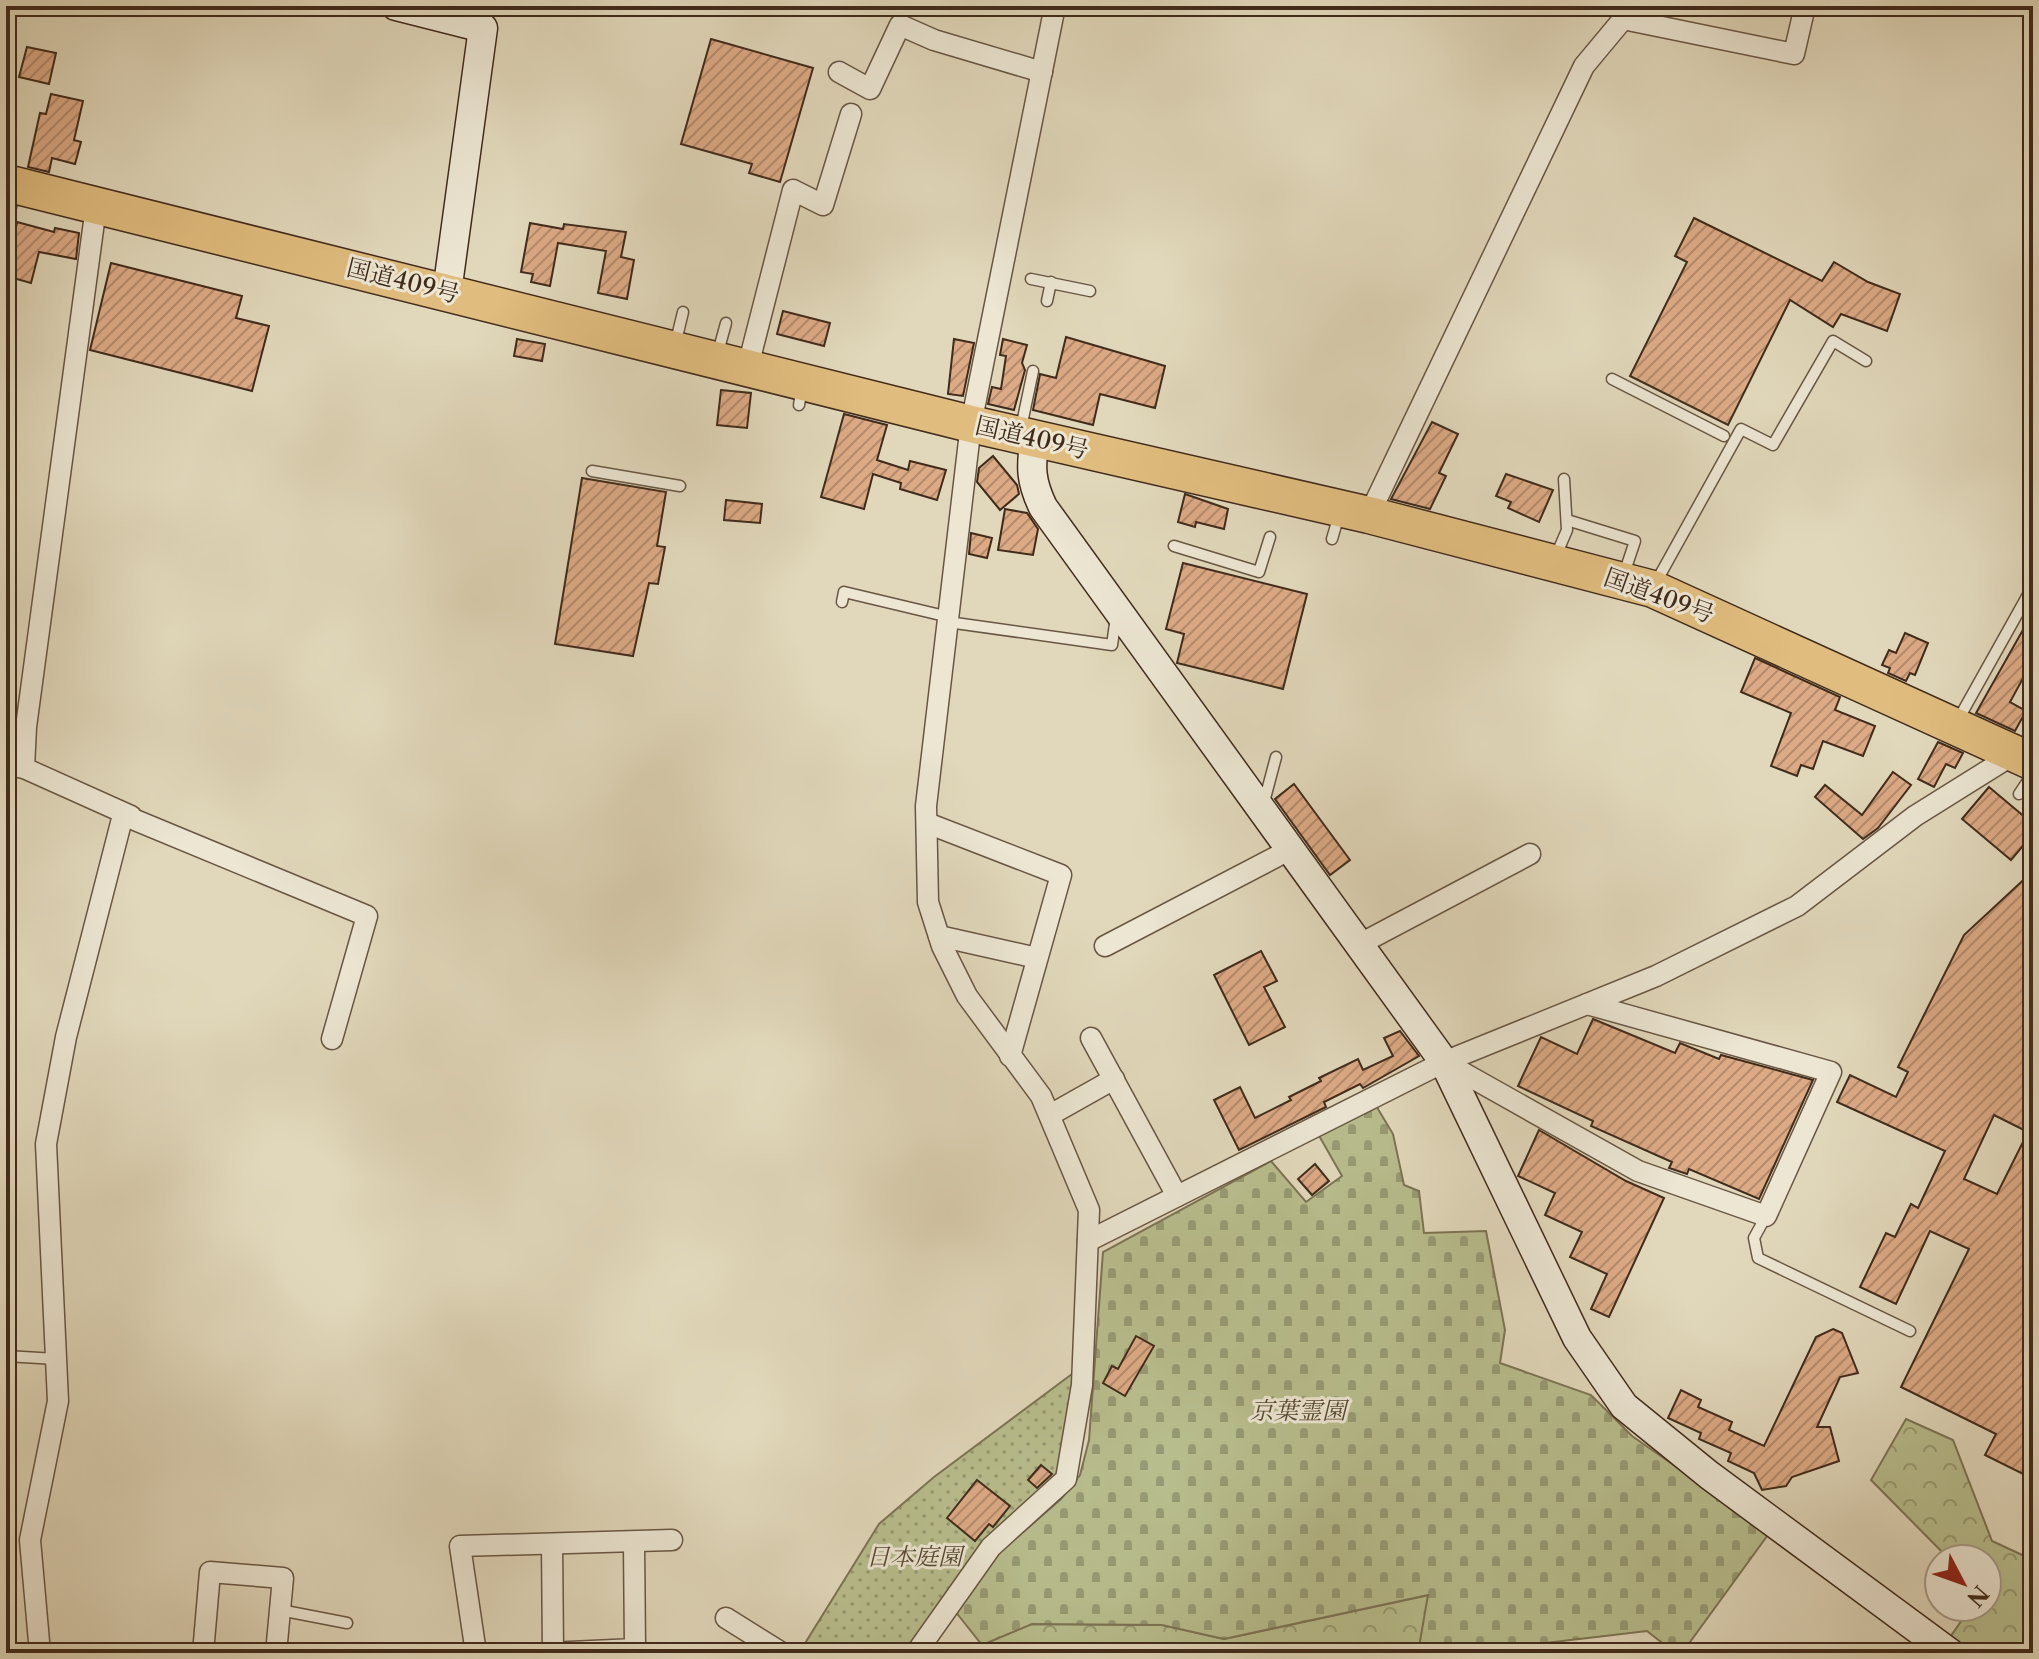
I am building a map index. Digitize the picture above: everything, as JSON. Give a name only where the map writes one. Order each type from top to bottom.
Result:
[{"type":"highway","name":"国道409号","points":[[11,184],[447,292],[611,340],[691,358],[801,393],[971,424],[1347,521],[1553,562],[1637,584],[1955,726],[2026,765]]},
{"type":"street","points":[[396,6],[483,28],[447,292]]},
{"type":"street","points":[[916,1653],[991,1547],[1066,1479],[1082,1385],[1089,1210],[1041,1096],[967,996],[939,936],[928,902],[927,823],[971,424],[1055,6]]},
{"type":"street","points":[[1347,521],[1584,66],[1626,10],[1794,54],[1805,6]]},
{"type":"street","points":[[839,72],[870,89],[900,25],[934,40],[1042,72]]},
{"type":"street","points":[[691,358],[793,190],[823,205],[851,114]]},
{"type":"street","points":[[96,207],[26,727],[15,767],[131,816],[123,815]]},
{"type":"street","points":[[1027,438],[1032,484],[1043,507],[1444,1062],[1577,1338],[1624,1406],[1709,1475],[1950,1653]]},
{"type":"street","points":[[1088,1241],[1444,1062],[1656,976],[1797,906],[1915,816],[2026,765]]},
{"type":"street","points":[[123,815],[367,916],[332,1039]]},
{"type":"street","points":[[40,1653],[30,1540],[58,1401],[46,1144],[66,1037],[123,815]]},
{"type":"street","points":[[927,823],[1061,875],[1010,1056]]},
{"type":"street","points":[[1105,946],[1291,849]]},
{"type":"street","points":[[1360,944],[1530,854]]},
{"type":"street","points":[[939,936],[1037,958]]},
{"type":"street","points":[[1444,1062],[1638,1171],[1766,1216],[1831,1072],[1587,1004]]},
{"type":"street","points":[[1091,1038],[1177,1196]]},
{"type":"street","points":[[1050,1115],[1114,1079]]},
{"type":"street","points":[[476,1653],[460,1546],[672,1540]]},
{"type":"street","points":[[552,1544],[550,1653],[635,1649],[634,1543]]},
{"type":"street","points":[[203,1653],[210,1572],[283,1578],[276,1653]]},
{"type":"street","points":[[726,1618],[782,1653]]},
{"type":"lane","points":[[6,225],[11,184]]},
{"type":"lane","points":[[1031,279],[1090,291]]},
{"type":"lane","points":[[1047,301],[1051,282]]},
{"type":"lane","points":[[683,312],[691,358]]},
{"type":"lane","points":[[691,358],[726,323]]},
{"type":"lane","points":[[1637,584],[1741,429],[1773,445],[1833,341],[1866,361]]},
{"type":"lane","points":[[1027,438],[1033,371]]},
{"type":"lane","points":[[1612,379],[1724,436]]},
{"type":"lane","points":[[592,471],[680,486]]},
{"type":"lane","points":[[1553,562],[1567,530],[1564,479]]},
{"type":"lane","points":[[1567,520],[1635,541],[1637,584]]},
{"type":"lane","points":[[1174,546],[1259,572],[1270,537]]},
{"type":"lane","points":[[842,602],[844,592],[948,619],[1112,645],[1117,607]]},
{"type":"lane","points":[[1955,726],[2029,593]]},
{"type":"lane","points":[[1262,809],[1276,757]]},
{"type":"lane","points":[[1766,1216],[1754,1238],[1758,1258],[1910,1331]]},
{"type":"lane","points":[[6,1356],[56,1359]]},
{"type":"lane","points":[[280,1610],[347,1623]]},
{"type":"green space","name":"京葉霊園","points":[[1375,1104],[1393,1134],[1404,1185],[1419,1191],[1424,1233],[1486,1231],[1505,1330],[1500,1363],[1591,1395],[1632,1436],[1770,1532],[1682,1653],[1675,1653],[1647,1631],[1459,1653],[1418,1653],[1428,1595],[1224,1639],[1162,1625],[1032,1624],[982,1645],[955,1611],[991,1560],[1061,1499],[1080,1475],[1089,1440],[1103,1252],[1271,1161],[1306,1202],[1342,1176],[1318,1134]]},
{"type":"green space","name":"日本庭園","points":[[1076,1371],[1058,1476],[968,1562],[908,1653],[799,1653],[879,1524],[934,1477]]},
{"type":"green space","points":[[1906,1419],[1953,1440],[1992,1541],[1996,1543],[1933,1543],[1871,1480]]},
{"type":"green space","points":[[2003,1546],[2033,1560],[2033,1653],[1939,1653],[1960,1623],[2003,1623]]},
{"type":"green space","points":[[1429,1595],[1418,1653],[962,1653],[1031,1624],[1162,1625],[1224,1639]]},
{"type":"building","points":[[711,39],[813,68],[780,182],[749,173],[752,164],[681,144]]},
{"type":"building","points":[[27,47],[56,53],[49,84],[19,77]]},
{"type":"building","points":[[51,94],[83,101],[74,140],[81,142],[75,164],[52,158],[49,172],[28,167],[40,113],[46,114]]},
{"type":"building","points":[[1694,218],[1822,281],[1834,262],[1868,282],[1900,294],[1887,331],[1841,314],[1833,327],[1790,300],[1728,425],[1630,376],[1687,262],[1675,256]]},
{"type":"building","points":[[17,222],[54,232],[55,228],[79,233],[76,259],[39,252],[31,283],[6,276]]},
{"type":"building","points":[[530,223],[563,229],[564,224],[626,232],[621,257],[634,260],[627,299],[598,293],[606,251],[558,243],[550,286],[531,282],[533,274],[521,272]]},
{"type":"building","points":[[111,263],[242,296],[236,318],[269,326],[252,391],[90,350]]},
{"type":"building","points":[[783,311],[830,323],[824,346],[777,334]]},
{"type":"building","points":[[1066,337],[1165,366],[1155,408],[1100,394],[1093,425],[1033,410],[1040,374],[1056,378]]},
{"type":"building","points":[[517,339],[545,344],[542,361],[514,356]]},
{"type":"building","points":[[954,339],[974,343],[963,396],[948,394]]},
{"type":"building","points":[[1003,339],[1027,345],[1022,363],[1025,370],[1014,410],[988,404],[992,387],[1001,389],[1006,356],[1000,355]]},
{"type":"building","points":[[721,390],[751,393],[747,428],[717,425]]},
{"type":"building","points":[[844,414],[887,425],[877,460],[908,470],[910,461],[946,470],[937,500],[900,489],[901,483],[873,474],[864,509],[821,497]]},
{"type":"building","points":[[1432,422],[1458,434],[1439,473],[1446,476],[1430,509],[1391,499]]},
{"type":"building","points":[[993,456],[1017,485],[1019,494],[1000,510],[977,482],[979,468]]},
{"type":"building","points":[[1506,474],[1553,490],[1539,522],[1508,508],[1511,502],[1496,496]]},
{"type":"building","points":[[582,478],[666,492],[657,546],[665,547],[658,584],[649,583],[633,656],[555,644]]},
{"type":"building","points":[[1185,494],[1228,509],[1224,529],[1196,522],[1195,527],[1178,522]]},
{"type":"building","points":[[726,500],[762,504],[760,523],[724,520]]},
{"type":"building","points":[[1005,509],[1027,513],[1038,529],[1033,555],[998,550]]},
{"type":"building","points":[[971,533],[992,538],[987,558],[969,554]]},
{"type":"building","points":[[1183,563],[1307,594],[1283,689],[1177,663],[1184,634],[1166,629]]},
{"type":"building","points":[[2033,612],[2033,660],[2010,702],[2026,711],[2015,731],[1976,713]]},
{"type":"building","points":[[1905,633],[1928,643],[1915,675],[1910,673],[1906,681],[1888,673],[1890,668],[1882,665],[1889,650],[1896,653]]},
{"type":"building","points":[[1755,658],[1840,697],[1835,710],[1875,726],[1863,756],[1823,741],[1813,769],[1801,765],[1797,776],[1771,766],[1791,713],[1741,692]]},
{"type":"building","points":[[1938,742],[1963,753],[1955,768],[1946,764],[1934,787],[1918,779]]},
{"type":"building","points":[[1893,772],[1911,785],[1878,828],[1863,839],[1815,797],[1825,785],[1862,815]]},
{"type":"building","points":[[1294,784],[1350,860],[1330,875],[1275,799]]},
{"type":"building","points":[[1989,787],[2033,824],[2033,834],[2011,860],[1962,819]]},
{"type":"building","points":[[2033,871],[2033,1479],[1985,1455],[1996,1434],[1901,1387],[1969,1249],[1930,1231],[1896,1304],[1860,1287],[1886,1233],[1895,1237],[1911,1204],[1918,1208],[1945,1151],[1837,1102],[1850,1075],[1896,1097],[1908,1072],[1898,1067],[1964,935]],"holes":[[[1994,1115],[2028,1132],[1997,1194],[1964,1179]]]},
{"type":"building","points":[[1261,951],[1277,981],[1264,987],[1285,1027],[1249,1045],[1214,975]]},
{"type":"building","points":[[1593,1019],[1675,1053],[1680,1043],[1719,1059],[1721,1055],[1813,1080],[1759,1199],[1689,1169],[1687,1174],[1669,1168],[1672,1162],[1591,1126],[1593,1121],[1518,1086],[1541,1037],[1577,1054]]},
{"type":"building","points":[[1400,1031],[1419,1056],[1363,1088],[1360,1084],[1324,1102],[1326,1107],[1239,1150],[1214,1100],[1240,1087],[1255,1118],[1291,1100],[1289,1097],[1321,1081],[1319,1078],[1358,1059],[1363,1070],[1393,1056],[1384,1038]]},
{"type":"building","points":[[1539,1130],[1626,1181],[1664,1198],[1609,1317],[1591,1309],[1607,1274],[1570,1257],[1582,1232],[1545,1215],[1555,1193],[1518,1176]]},
{"type":"building","points":[[1315,1164],[1329,1181],[1312,1195],[1298,1179]]},
{"type":"building","points":[[1833,1329],[1842,1333],[1858,1373],[1840,1377],[1817,1427],[1830,1427],[1839,1461],[1792,1477],[1786,1486],[1762,1490],[1754,1473],[1728,1461],[1731,1453],[1699,1439],[1701,1433],[1668,1418],[1681,1390],[1701,1400],[1698,1407],[1732,1422],[1729,1430],[1764,1446],[1816,1337]]},
{"type":"building","points":[[1136,1336],[1154,1346],[1125,1396],[1103,1383],[1112,1366],[1118,1369]]},
{"type":"building","points":[[1041,1465],[1052,1474],[1037,1488],[1028,1480]]},
{"type":"building","points":[[977,1480],[1010,1506],[993,1527],[989,1524],[975,1541],[947,1518]]}]
